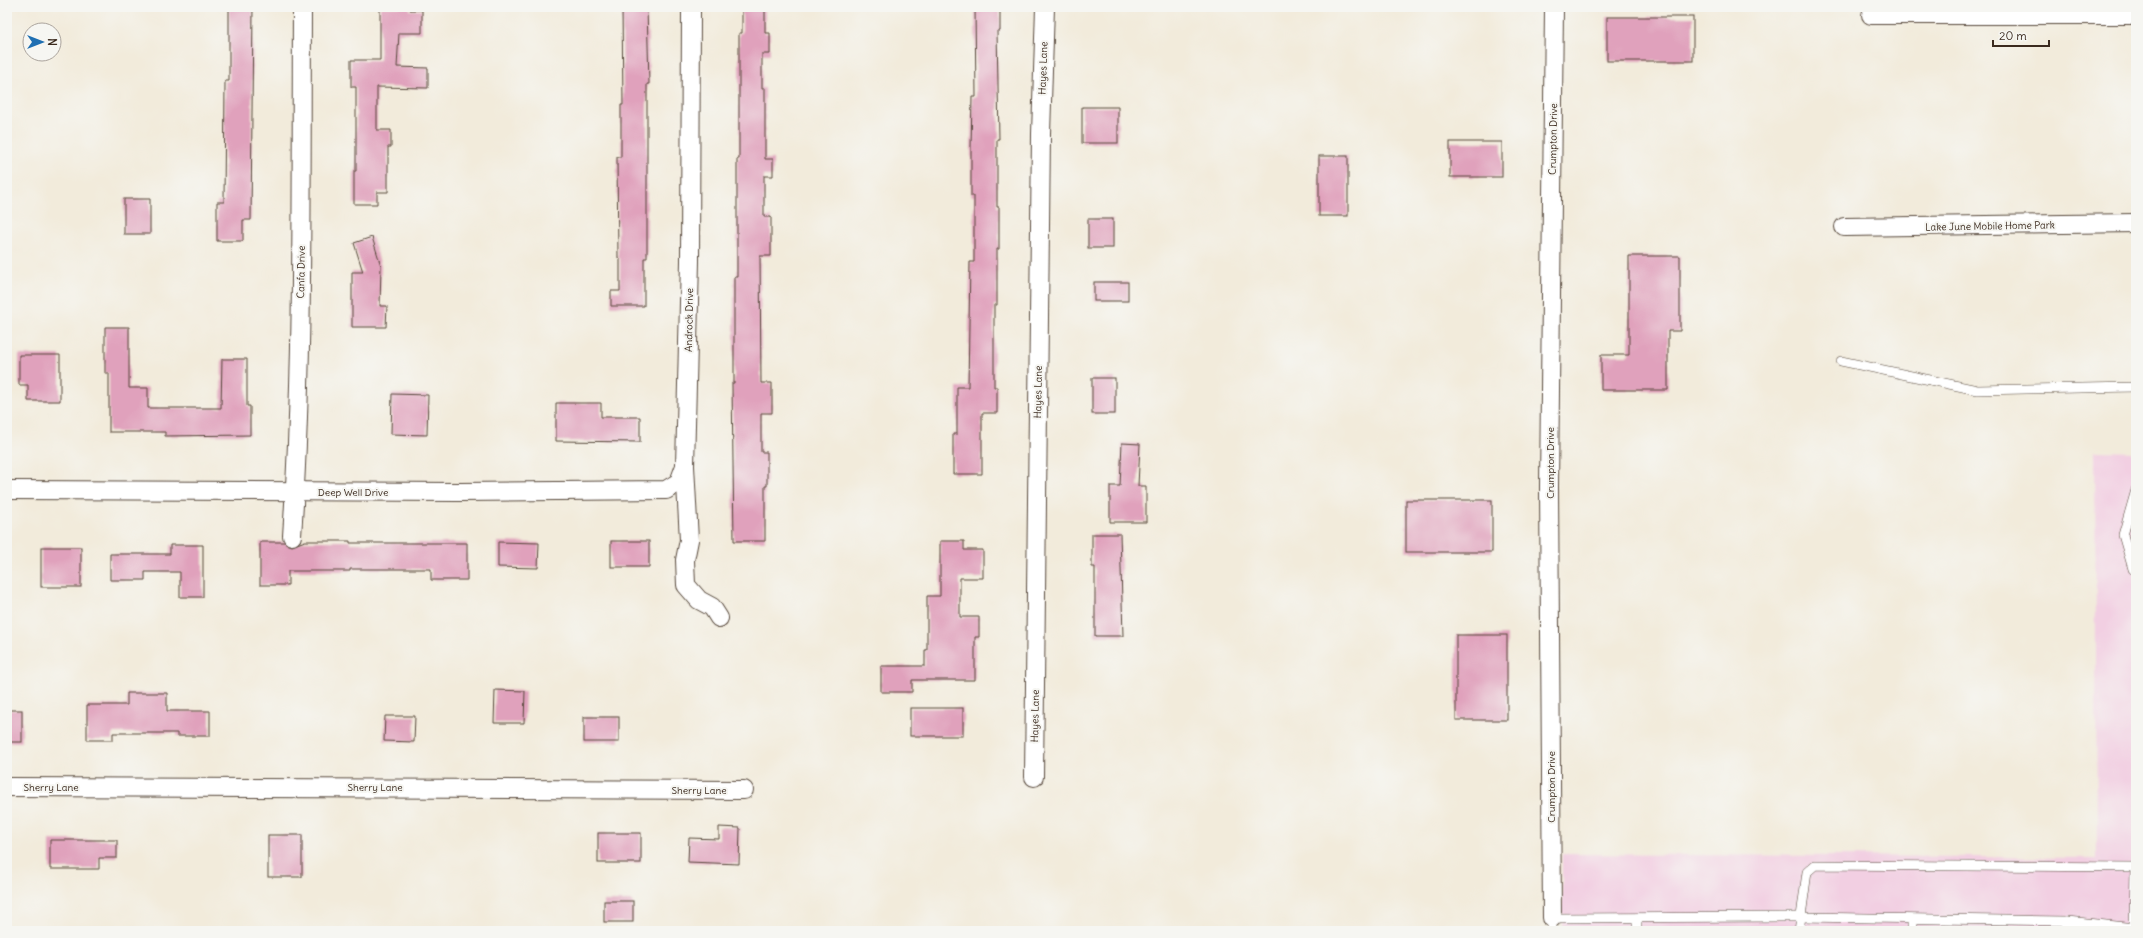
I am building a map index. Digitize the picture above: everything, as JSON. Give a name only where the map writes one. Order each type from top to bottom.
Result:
[{"type":"street","name":"Canfa Drive","points":[[292,536],[295,492],[301,269],[302,7]]},
{"type":"street","name":"Androck Drive","points":[[691,7],[690,261],[685,466],[689,540],[685,560],[686,585],[699,600],[712,607],[719,618]]},
{"type":"street","name":"Hayes Lane","points":[[1034,777],[1041,134],[1045,7]]},
{"type":"street","name":"Crumpton Drive","points":[[1552,925],[1549,487],[1554,7]]},
{"type":"street","points":[[1871,15],[2136,15]]},
{"type":"street","name":"Lake June Mobile Home Park","points":[[1844,227],[2136,223]]},
{"type":"street","name":"Deep Well Drive","points":[[7,490],[295,492],[666,490],[679,482],[685,466]]},
{"type":"street","name":"Sherry Lane","points":[[7,787],[744,790]]},
{"type":"lane","points":[[1841,362],[1977,390],[2136,387]]},
{"type":"lane","points":[[2134,570],[2123,535],[2132,514],[2136,490]]},
{"type":"lane","points":[[1552,925],[1637,918],[1800,917],[1912,920],[2066,921],[2135,928],[2135,867],[1815,865],[1807,872],[1800,917],[1800,931]]},
{"type":"lane","points":[[1637,918],[1637,931]]},
{"type":"lane","points":[[1912,920],[1912,931]]},
{"type":"lane","points":[[2066,921],[2066,931]]},
{"type":"shaded area","points":[[2095,451],[2136,452],[2136,931],[1562,931],[1562,854],[2097,858]]},
{"type":"building","points":[[229,7],[253,7],[251,220],[243,220],[243,241],[217,241],[217,202],[224,202],[225,81],[229,81]]},
{"type":"building","points":[[380,7],[410,7],[410,10],[422,10],[422,33],[399,33],[397,67],[428,68],[428,88],[377,87],[377,130],[391,130],[391,147],[388,147],[388,192],[377,192],[377,204],[354,204],[354,171],[356,171],[356,87],[351,87],[351,60],[380,60]]},
{"type":"building","points":[[622,7],[647,7],[649,84],[647,84],[647,258],[644,258],[644,306],[611,306],[611,291],[620,291],[620,258],[618,258],[617,157],[621,157],[621,105],[623,105]]},
{"type":"building","points":[[742,7],[765,7],[765,33],[770,33],[770,54],[762,54],[762,88],[765,88],[765,159],[773,159],[773,176],[764,176],[764,217],[771,217],[771,256],[760,256],[761,383],[772,383],[772,413],[761,413],[761,452],[767,452],[767,486],[765,486],[765,541],[734,541],[732,383],[734,383],[734,277],[737,277],[739,33],[742,33]]},
{"type":"building","points":[[975,7],[1000,7],[1000,31],[997,31],[999,139],[997,139],[997,207],[999,207],[999,249],[997,249],[997,305],[994,305],[994,387],[997,387],[997,413],[982,413],[982,474],[953,474],[953,434],[957,434],[957,387],[968,387],[970,262],[974,262],[974,196],[971,196],[971,148],[972,97],[976,97]]},
{"type":"building","points":[[1607,17],[1693,17],[1693,61],[1607,61]]},
{"type":"building","points":[[1082,107],[1118,107],[1118,143],[1082,143]]},
{"type":"building","points":[[1450,142],[1502,142],[1502,177],[1450,177]]},
{"type":"building","points":[[1319,156],[1348,156],[1348,216],[1319,216]]},
{"type":"building","points":[[124,199],[150,199],[150,234],[124,234]]},
{"type":"building","points":[[1088,219],[1113,219],[1113,248],[1088,248]]},
{"type":"building","points":[[372,237],[381,266],[380,306],[387,306],[386,327],[352,327],[352,272],[363,272],[354,243]]},
{"type":"building","points":[[1629,256],[1680,256],[1680,331],[1668,331],[1668,390],[1601,390],[1601,355],[1629,355]]},
{"type":"building","points":[[1094,282],[1128,282],[1128,301],[1094,301]]},
{"type":"building","points":[[105,327],[129,327],[129,388],[148,388],[148,408],[221,408],[222,359],[247,359],[247,406],[250,406],[250,435],[165,436],[165,432],[109,432],[109,373],[105,373]]},
{"type":"building","points":[[19,355],[60,355],[60,401],[28,401],[28,385],[19,385]]},
{"type":"building","points":[[1092,378],[1115,378],[1115,414],[1092,414]]},
{"type":"building","points":[[392,394],[428,395],[427,435],[391,434]]},
{"type":"building","points":[[556,403],[601,403],[601,417],[640,417],[640,442],[556,441]]},
{"type":"building","points":[[1122,443],[1140,444],[1138,486],[1146,486],[1146,522],[1110,522],[1110,486],[1120,486]]},
{"type":"building","points":[[1406,500],[1492,500],[1492,552],[1406,552]]},
{"type":"building","points":[[1092,534],[1120,534],[1123,636],[1095,636],[1095,567],[1092,567]]},
{"type":"building","points":[[305,541],[350,541],[350,543],[467,543],[467,580],[431,580],[431,569],[350,569],[350,571],[288,571],[288,585],[260,585],[260,542],[284,542],[292,546]]},
{"type":"building","points":[[611,541],[649,541],[649,567],[611,567]]},
{"type":"building","points":[[940,541],[964,541],[964,550],[983,550],[983,578],[960,578],[960,617],[979,617],[979,637],[975,637],[975,680],[912,680],[912,692],[881,692],[881,666],[925,666],[925,650],[927,650],[927,596],[940,596]]},
{"type":"building","points":[[498,542],[539,543],[538,568],[498,567]]},
{"type":"building","points":[[170,545],[203,545],[203,597],[180,597],[180,572],[145,572],[145,580],[110,580],[110,554],[170,554]]},
{"type":"building","points":[[41,547],[81,547],[81,587],[41,587]]},
{"type":"building","points":[[1456,635],[1507,635],[1507,720],[1456,720]]},
{"type":"building","points":[[495,690],[525,691],[524,723],[494,723]]},
{"type":"building","points":[[127,693],[167,693],[167,711],[210,711],[210,736],[177,736],[177,733],[113,733],[113,740],[87,740],[87,705],[127,705]]},
{"type":"building","points":[[910,708],[963,708],[963,736],[910,736]]},
{"type":"building","points":[[7,710],[22,710],[22,742],[7,742]]},
{"type":"building","points":[[385,716],[415,716],[414,742],[384,741]]},
{"type":"building","points":[[584,717],[619,717],[619,742],[584,742]]},
{"type":"building","points":[[719,827],[740,828],[739,864],[688,862],[689,838],[719,839]]},
{"type":"building","points":[[598,833],[641,833],[641,863],[598,863]]},
{"type":"building","points":[[268,835],[302,835],[302,877],[268,877]]},
{"type":"building","points":[[50,840],[117,840],[117,858],[99,858],[99,869],[50,869]]},
{"type":"building","points":[[604,901],[633,901],[633,922],[604,922]]}]
